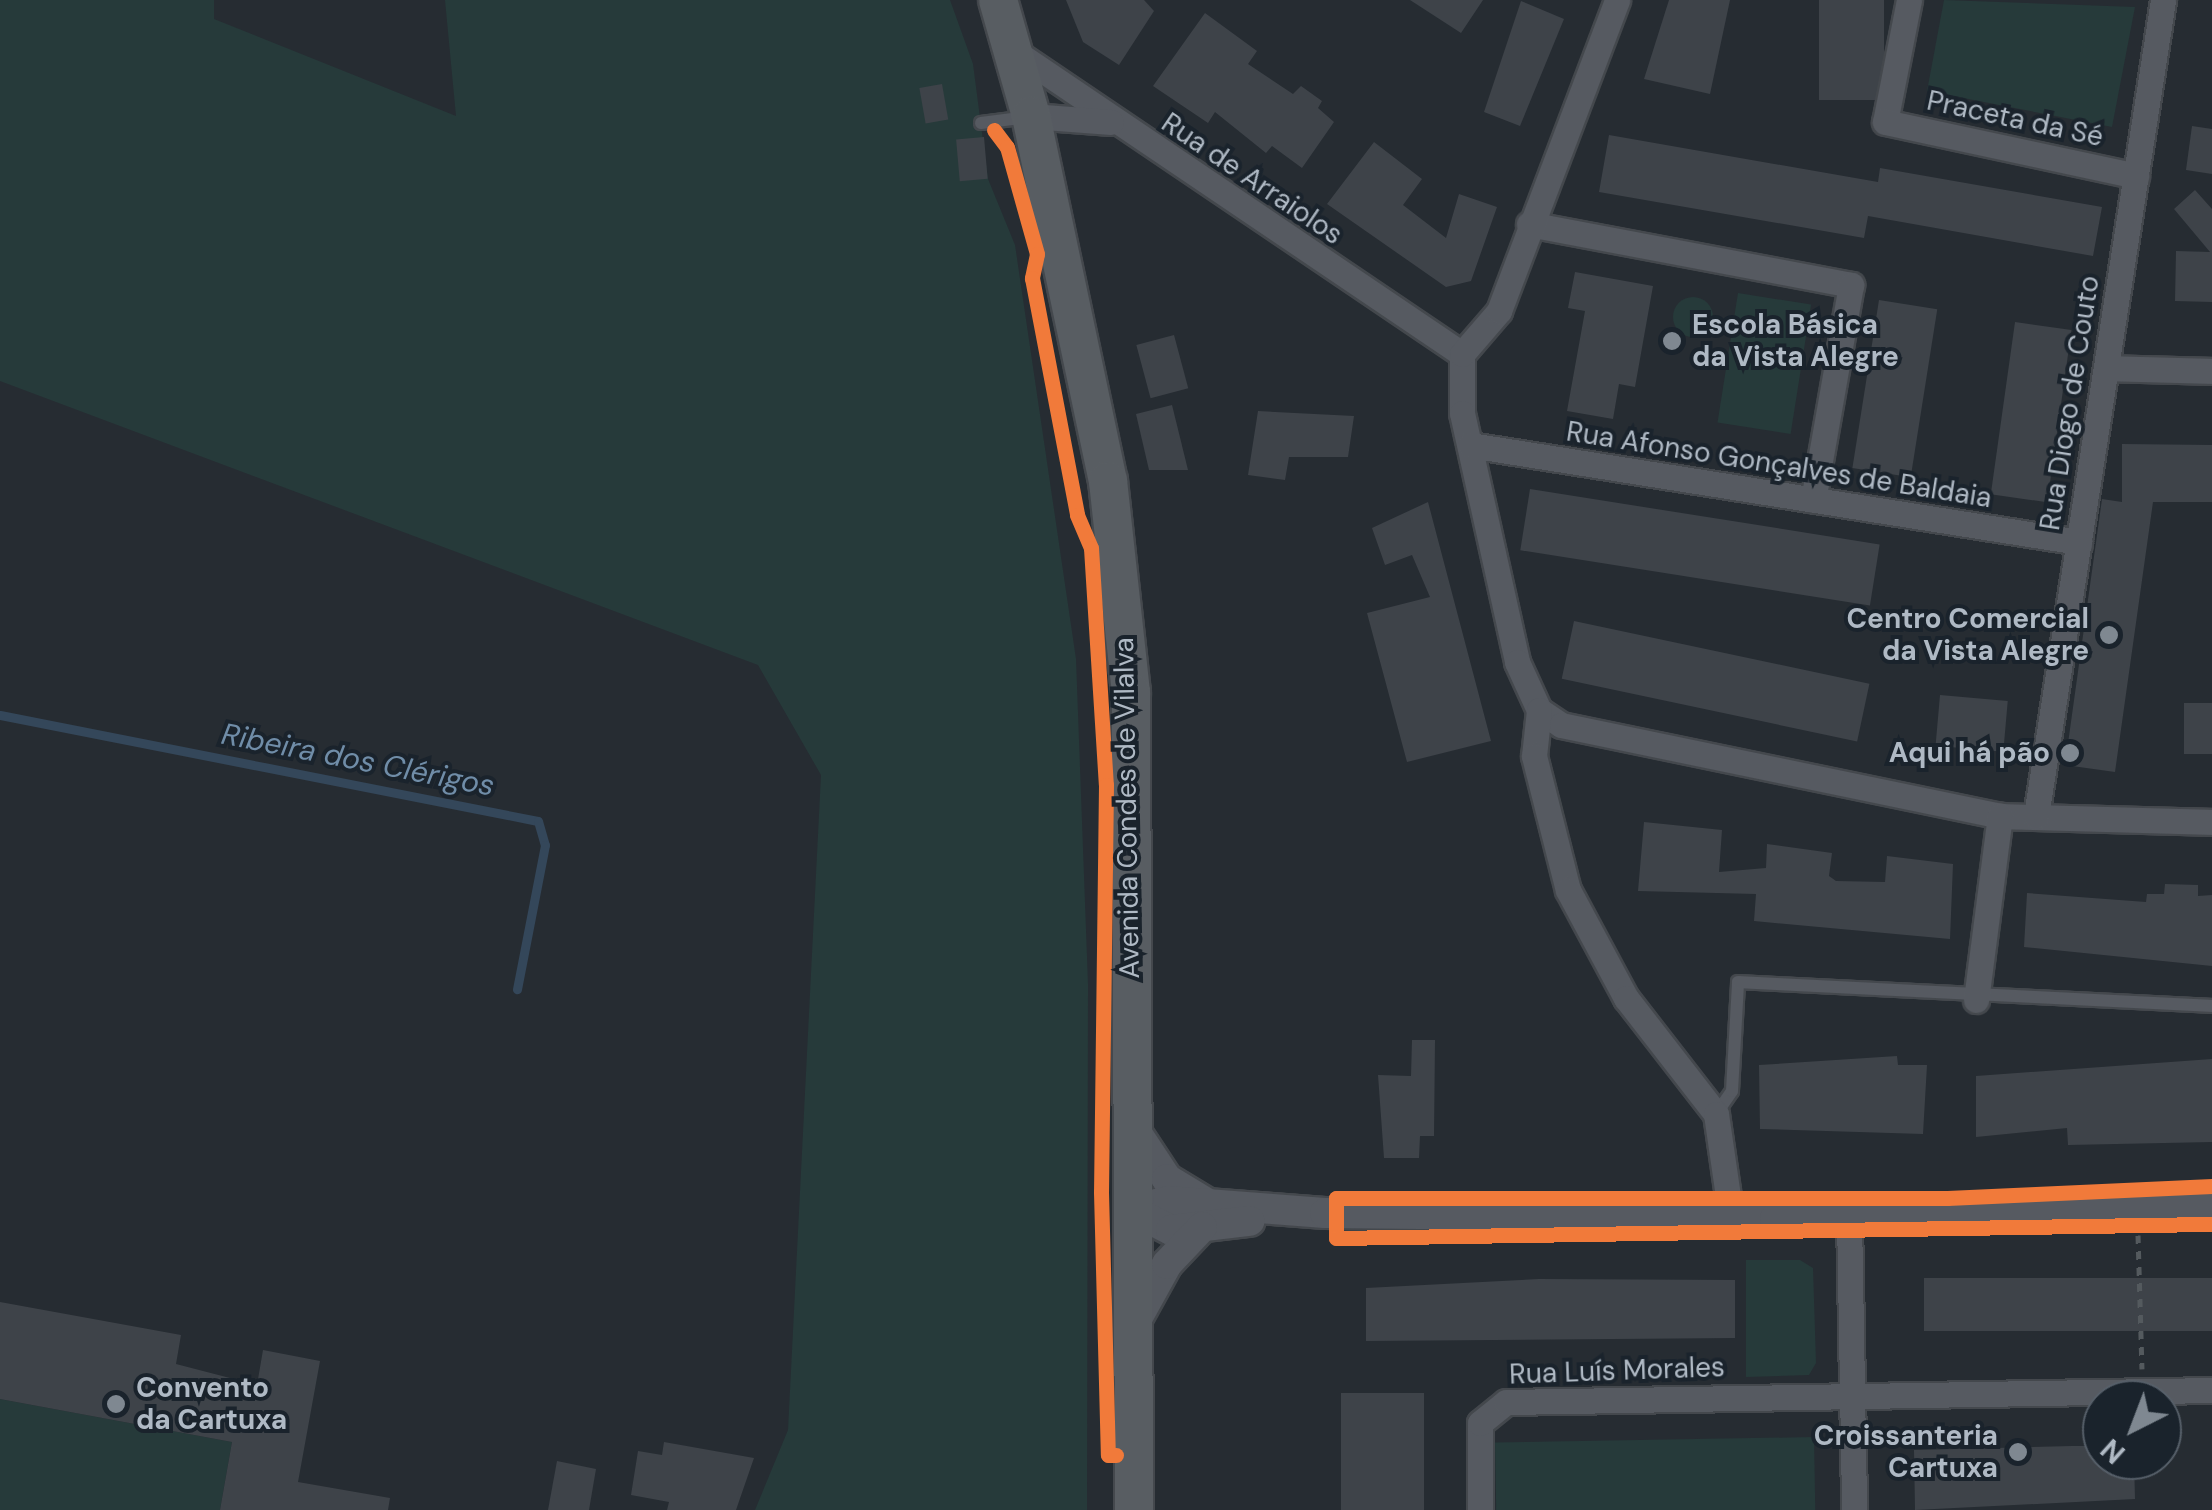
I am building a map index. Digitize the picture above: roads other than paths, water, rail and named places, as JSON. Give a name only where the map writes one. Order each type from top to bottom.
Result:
[{"type":"main road","name":"Avenida Condes de Vilalva","points":[[998,0],[1031,116],[1108,480],[1130,692],[1134,1510]]},
{"type":"street","points":[[1617,0],[1498,310],[1462,354],[1470,445],[1517,662],[1540,710],[1534,756],[1568,890],[1626,998],[1716,1114],[1730,1217]]},
{"type":"street","name":"Praceta da Sé","points":[[1909,0],[1885,122],[2136,176]]},
{"type":"street","name":"Rua Diogo de Couto","points":[[2036,816],[2164,0]]},
{"type":"street","name":"Rua de Arraiolos","points":[[1011,49],[1112,122],[1462,354]]},
{"type":"street","points":[[1031,116],[1112,122]]},
{"type":"street","points":[[1528,224],[1851,285],[1814,500]]},
{"type":"street","points":[[2106,368],[2212,372]]},
{"type":"street","name":"Rua Afonso Gonçalves de Baldaia","points":[[1470,445],[2079,542]]},
{"type":"street","points":[[1540,710],[1583,735],[2000,816],[2212,822]]},
{"type":"street","points":[[1976,1000],[2000,816]]},
{"type":"street","points":[[1132,1126],[1167,1179],[1204,1215]]},
{"type":"street","points":[[1132,1210],[1171,1230],[1204,1215],[1849,1216],[2212,1206]]},
{"type":"street","points":[[1133,1327],[1167,1264],[1204,1215]]},
{"type":"street","points":[[1849,1216],[1854,1510]]},
{"type":"street","points":[[1852,1395],[2212,1390]]},
{"type":"street","name":"Rua Luís Morales","points":[[1480,1510],[1480,1423],[1506,1402],[1852,1395]]},
{"type":"lane","points":[[981,123],[1031,116]]},
{"type":"lane","points":[[1716,1114],[1732,1091],[1738,982],[1976,1000],[2212,1006]]},
{"type":"waterway","name":"Ribeira dos Clérigos","points":[[0,715],[538,821],[545,845],[517,989]]},
{"type":"place","name":"Escola Básica da Vista Alegre","points":[[1672,341]]},
{"type":"place","name":"Centro Comercial da Vista Alegre","points":[[2109,635]]},
{"type":"place","name":"Aqui há pão","points":[[2070,753]]},
{"type":"place","name":"Convento da Cartuxa","points":[[116,1404]]},
{"type":"place","name":"Croissanteria Cartuxa","points":[[2018,1452]]}]
